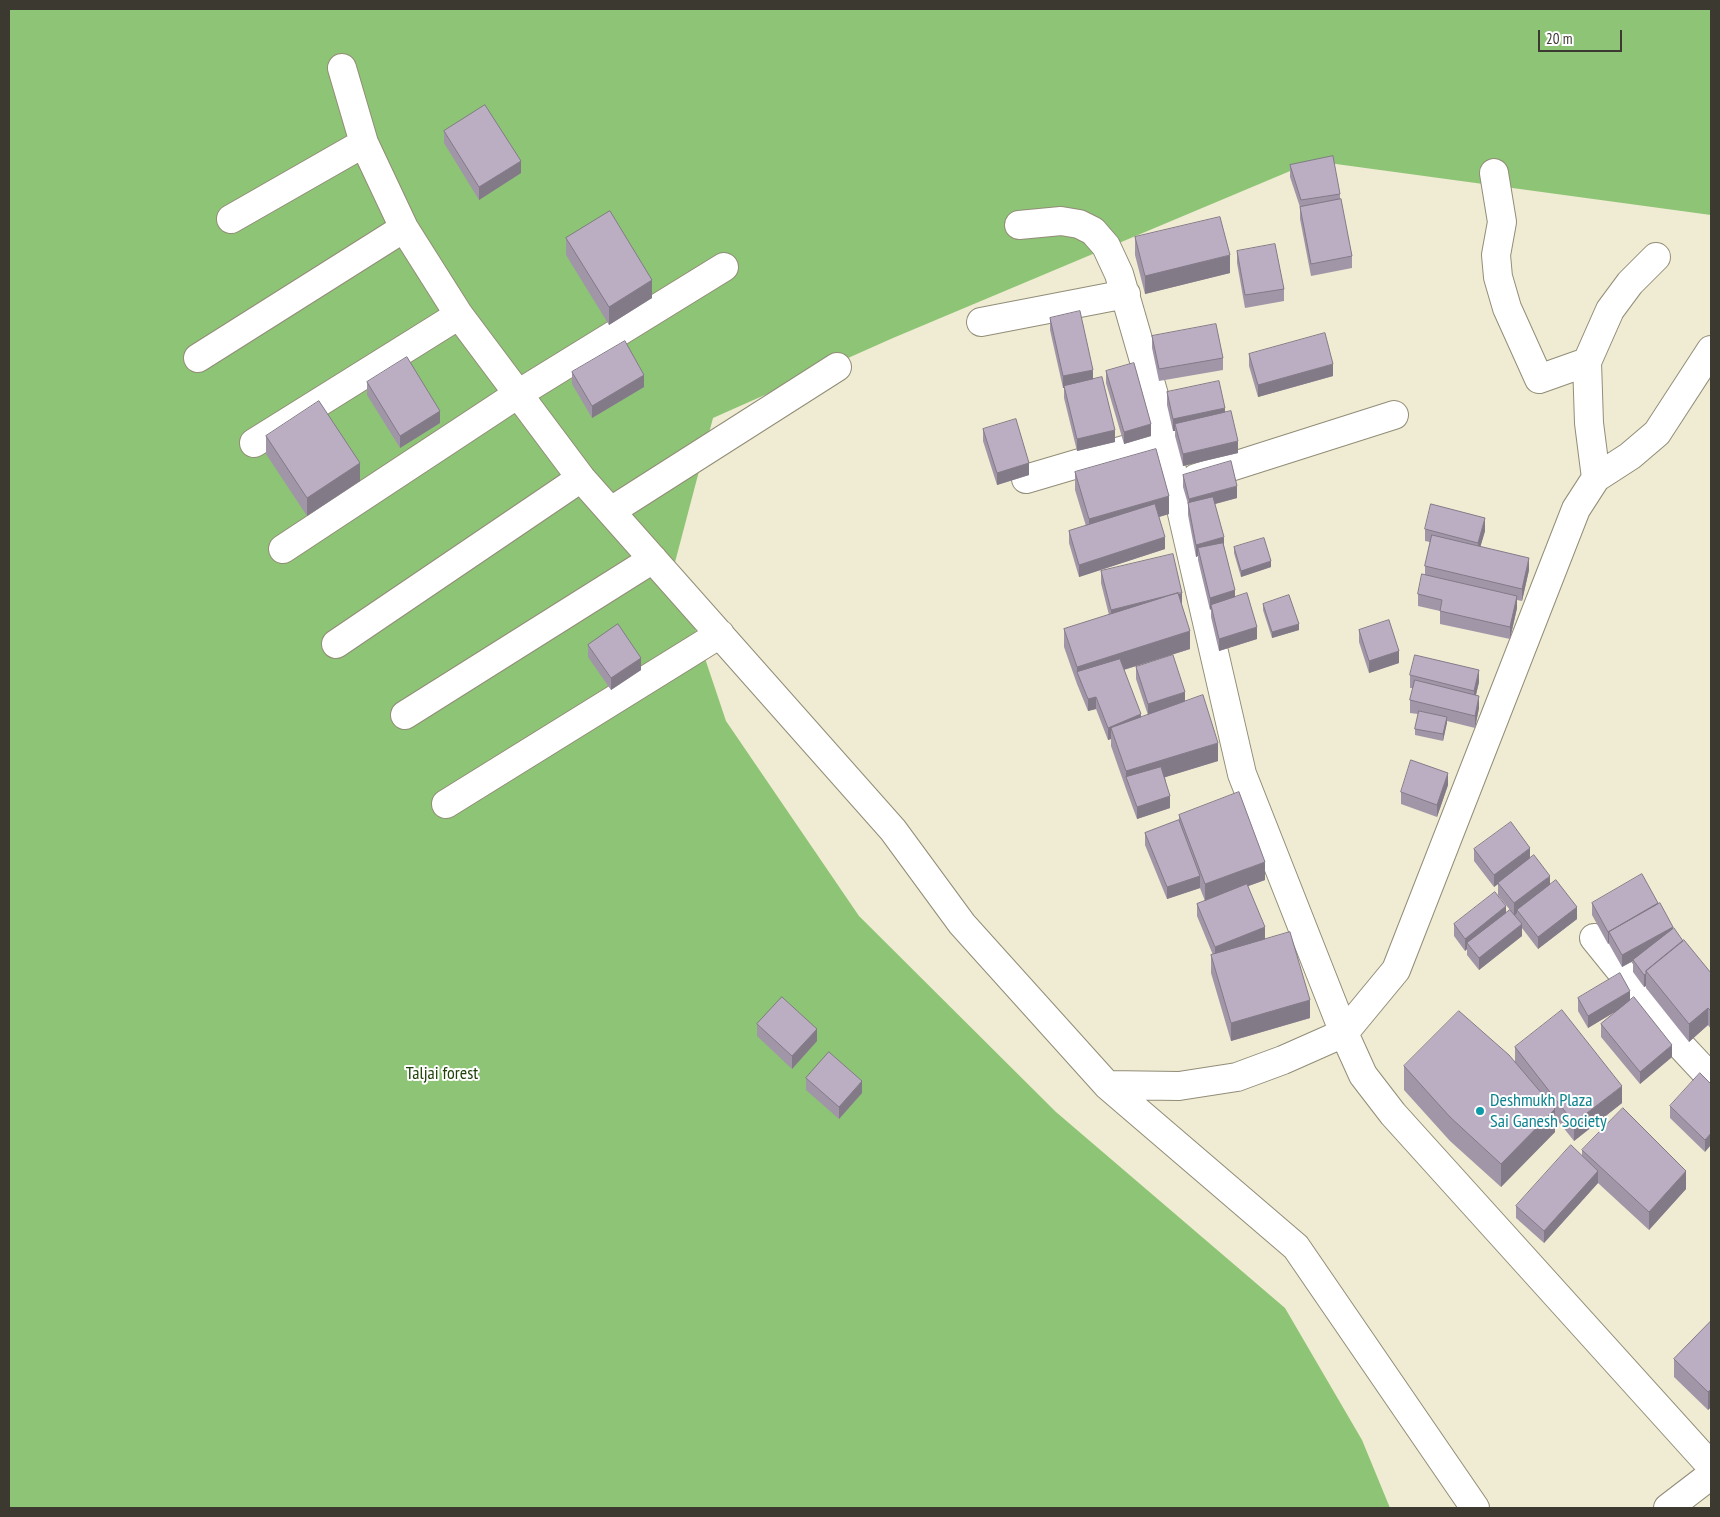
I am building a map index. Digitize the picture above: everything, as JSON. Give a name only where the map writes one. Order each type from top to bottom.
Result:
[{"type":"street","points":[[342,68],[364,143],[404,228],[459,315],[581,478],[893,830],[962,924],[1107,1085],[1296,1247],[1475,1508]]},
{"type":"street","points":[[231,219],[364,143]]},
{"type":"street","points":[[1494,173],[1502,222],[1496,255],[1498,277],[1507,308],[1538,379],[1587,362]]},
{"type":"street","points":[[1019,225],[1060,221],[1078,224],[1093,231],[1106,246],[1126,294],[1165,438],[1242,774],[1344,1033],[1363,1075],[1393,1114],[1707,1475],[1673,1505]]},
{"type":"street","points":[[198,358],[404,228]]},
{"type":"street","points":[[1596,478],[1589,423],[1587,362],[1610,310],[1630,283],[1656,257]]},
{"type":"street","points":[[283,549],[518,394],[724,267]]},
{"type":"street","points":[[982,322],[1126,294]]},
{"type":"street","points":[[254,443],[459,315]]},
{"type":"street","points":[[1107,1085],[1178,1086],[1237,1076],[1283,1060],[1344,1033],[1396,970],[1576,509],[1596,478],[1630,456],[1657,433],[1711,350]]},
{"type":"street","points":[[611,511],[837,367]]},
{"type":"street","points":[[1175,484],[1394,415]]},
{"type":"street","points":[[1026,479],[1165,438]]},
{"type":"street","points":[[336,644],[581,478]]},
{"type":"street","points":[[405,715],[654,559]]},
{"type":"street","points":[[446,804],[720,634]]},
{"type":"street","points":[[1594,938],[1683,1048],[1711,1078]]},
{"type":"green space","name":"Taljai forest","points":[[9,9],[1711,9],[1711,215],[1314,161],[893,338],[713,418],[674,566],[726,721],[859,916],[1056,1112],[1285,1308],[1362,1440],[1390,1508],[9,1508]]},
{"type":"building","points":[[485,105],[521,161],[479,187],[444,131]]},
{"type":"building","points":[[1333,156],[1340,194],[1301,200],[1290,165]]},
{"type":"building","points":[[1341,199],[1352,256],[1311,264],[1300,207]]},
{"type":"building","points":[[610,211],[652,280],[609,307],[566,238]]},
{"type":"building","points":[[1220,217],[1230,255],[1145,276],[1135,237]]},
{"type":"building","points":[[1275,244],[1284,289],[1245,295],[1237,251]]},
{"type":"building","points":[[1080,311],[1093,370],[1063,376],[1050,318]]},
{"type":"building","points":[[1216,324],[1223,358],[1159,369],[1152,336]]},
{"type":"building","points":[[1325,333],[1333,364],[1258,385],[1249,354]]},
{"type":"building","points":[[625,341],[644,375],[592,406],[572,372]]},
{"type":"building","points":[[407,357],[440,411],[400,436],[367,382]]},
{"type":"building","points":[[1134,363],[1151,424],[1124,432],[1106,371]]},
{"type":"building","points":[[1102,377],[1115,430],[1077,439],[1064,386]]},
{"type":"building","points":[[1219,381],[1225,408],[1173,419],[1167,392]]},
{"type":"building","points":[[319,401],[360,463],[307,498],[266,436]]},
{"type":"building","points":[[1231,411],[1238,441],[1183,454],[1175,424]]},
{"type":"building","points":[[1016,419],[1029,463],[997,473],[983,429]]},
{"type":"building","points":[[1156,449],[1169,496],[1089,519],[1075,472]]},
{"type":"building","points":[[1231,461],[1237,486],[1189,499],[1183,475]]},
{"type":"building","points":[[1213,497],[1224,537],[1196,545],[1188,503]]},
{"type":"building","points":[[1155,504],[1165,537],[1079,565],[1069,531]]},
{"type":"building","points":[[1431,504],[1485,518],[1478,543],[1425,529]]},
{"type":"building","points":[[1432,535],[1529,558],[1522,589],[1425,566]]},
{"type":"building","points":[[1264,538],[1271,561],[1241,571],[1234,547]]},
{"type":"building","points":[[1223,543],[1235,590],[1210,598],[1198,548]]},
{"type":"building","points":[[1173,554],[1182,593],[1111,610],[1101,571]]},
{"type":"building","points":[[1422,574],[1517,596],[1510,627],[1440,611],[1442,600],[1418,594]]},
{"type":"building","points":[[1178,593],[1190,631],[1077,667],[1064,629]]},
{"type":"building","points":[[1247,593],[1257,627],[1219,639],[1211,605]]},
{"type":"building","points":[[1289,595],[1299,624],[1272,632],[1263,604]]},
{"type":"building","points":[[1389,620],[1399,651],[1369,661],[1359,630]]},
{"type":"building","points":[[618,624],[641,658],[611,678],[588,645]]},
{"type":"building","points":[[1173,655],[1185,692],[1148,704],[1136,667]]},
{"type":"building","points":[[1415,655],[1479,670],[1474,691],[1410,675]]},
{"type":"building","points":[[1120,659],[1141,714],[1108,728],[1096,697],[1088,699],[1077,672]]},
{"type":"building","points":[[1415,680],[1479,696],[1475,716],[1410,700]]},
{"type":"building","points":[[1203,695],[1218,743],[1126,771],[1111,728]]},
{"type":"building","points":[[1419,711],[1447,717],[1443,734],[1415,729]]},
{"type":"building","points":[[1411,760],[1448,773],[1437,805],[1401,792]]},
{"type":"building","points":[[1161,767],[1170,796],[1137,807],[1126,777]]},
{"type":"building","points":[[1239,792],[1265,862],[1205,884],[1179,815]]},
{"type":"building","points":[[1179,820],[1200,876],[1167,887],[1145,833]]},
{"type":"building","points":[[1511,822],[1530,848],[1494,875],[1474,849]]},
{"type":"building","points":[[1534,855],[1550,876],[1514,903],[1498,883]]},
{"type":"building","points":[[1642,874],[1658,903],[1608,932],[1592,903]]},
{"type":"building","points":[[1556,880],[1577,907],[1538,937],[1517,910]]},
{"type":"building","points":[[1247,884],[1265,927],[1215,947],[1197,904]]},
{"type":"building","points":[[1495,892],[1506,906],[1465,939],[1454,924]]},
{"type":"building","points":[[1660,903],[1673,927],[1622,955],[1609,932]]},
{"type":"building","points":[[1510,910],[1522,924],[1479,958],[1467,943]]},
{"type":"building","points":[[1674,928],[1683,941],[1646,971],[1644,975],[1633,960]]},
{"type":"building","points":[[1290,932],[1310,1000],[1231,1023],[1211,955]]},
{"type":"building","points":[[1684,940],[1711,973],[1711,1011],[1708,1008],[1689,1024],[1646,971]]},
{"type":"building","points":[[1620,973],[1630,991],[1588,1016],[1578,998]]},
{"type":"building","points":[[782,997],[817,1029],[792,1056],[757,1024]]},
{"type":"building","points":[[1634,997],[1672,1045],[1640,1072],[1601,1024]]},
{"type":"building","points":[[1562,1010],[1622,1086],[1574,1123],[1515,1047]]},
{"type":"building","name":"Deshmukh Plaza Sai Ganesh Society","points":[[1459,1011],[1509,1055],[1555,1109],[1501,1164],[1450,1117],[1404,1066]]},
{"type":"building","points":[[829,1052],[862,1081],[839,1107],[806,1078]]},
{"type":"building","points":[[1700,1073],[1711,1084],[1711,1133],[1705,1140],[1670,1106]]},
{"type":"building","points":[[1623,1108],[1686,1171],[1649,1212],[1582,1150]]},
{"type":"building","points":[[1571,1145],[1598,1171],[1544,1231],[1516,1206]]},
{"type":"building","points":[[1711,1321],[1711,1389],[1708,1392],[1674,1359]]},
{"type":"place","name":"Deshmukh Plaza Sai Ganesh Society","points":[[1480,1111]]}]
